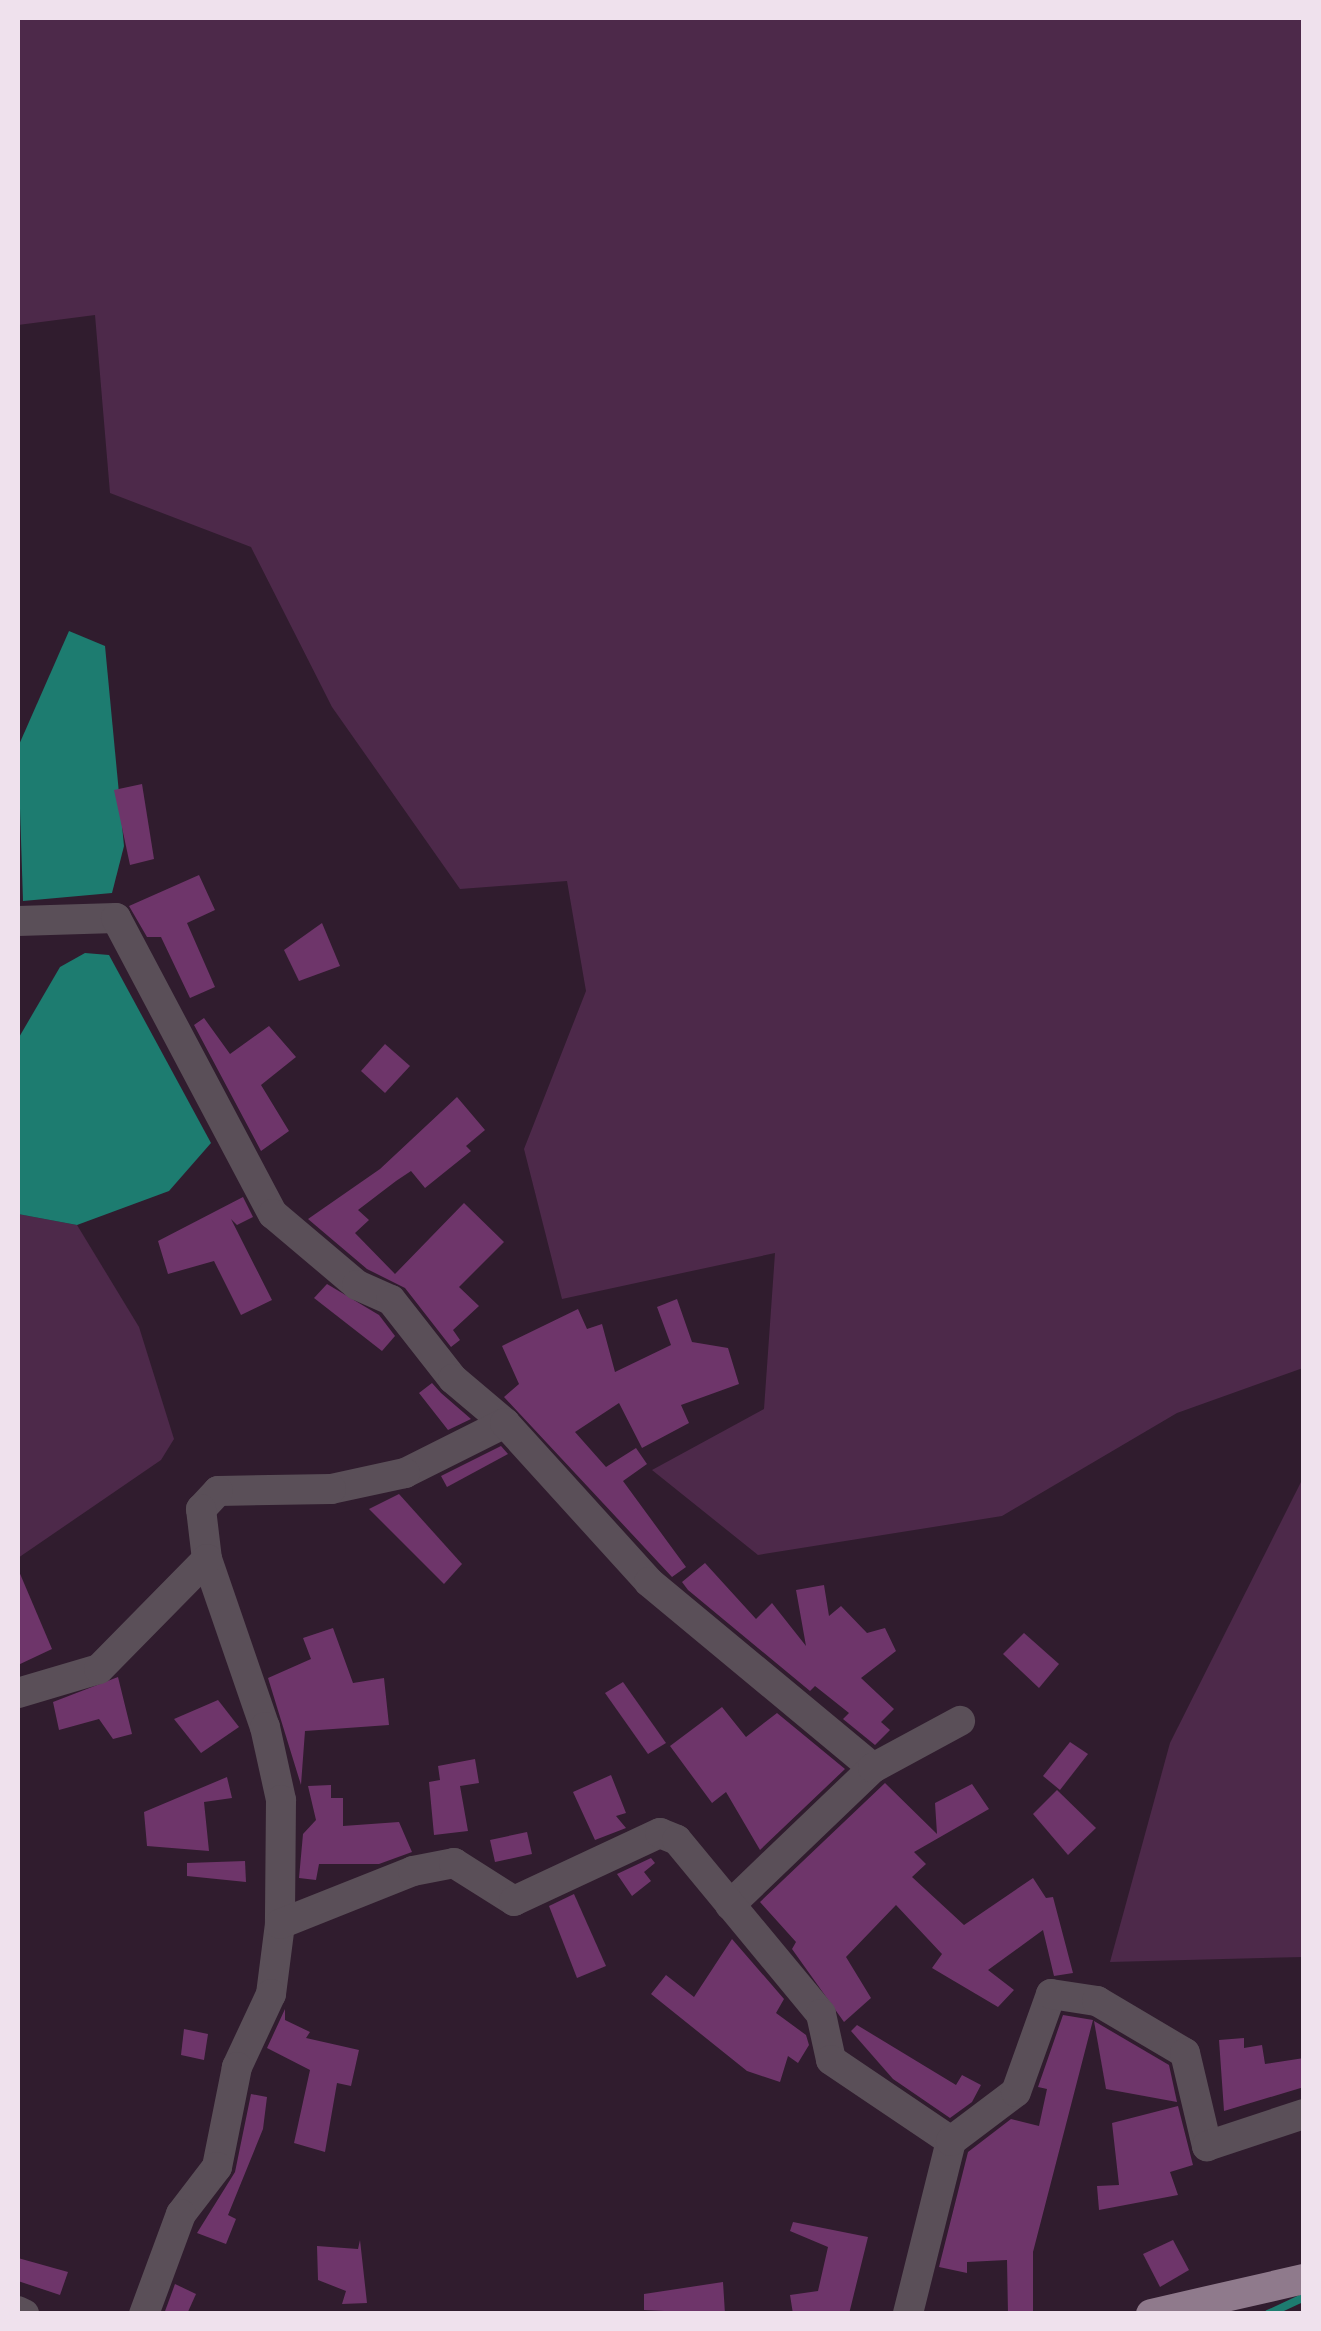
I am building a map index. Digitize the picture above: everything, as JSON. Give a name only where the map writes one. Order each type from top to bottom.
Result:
[{"type":"main road","points":[[1152,2314],[1304,2279]]},
{"type":"street","points":[[18,921],[116,918],[273,1214],[357,1285],[391,1300],[453,1379],[505,1423],[649,1582],[873,1768]]},
{"type":"street","points":[[144,2314],[181,2214],[217,2166],[237,2067],[271,1994],[280,1924],[281,1800],[265,1727],[206,1559],[201,1509],[218,1491],[331,1488],[405,1473],[505,1423]]},
{"type":"street","points":[[18,1693],[99,1669],[206,1559]]},
{"type":"street","points":[[730,1904],[873,1768],[960,1720]]},
{"type":"street","points":[[280,1924],[413,1871],[454,1863],[514,1900],[660,1832],[676,1840],[821,2014],[831,2060],[951,2141]]},
{"type":"street","points":[[908,2314],[951,2141],[1016,2092],[1051,1994],[1097,2001],[1186,2053],[1207,2146],[1304,2114]]},
{"type":"shaded area","points":[[18,18],[1303,18],[1303,1368],[1177,1413],[1002,1516],[758,1555],[652,1470],[764,1409],[775,1253],[562,1299],[524,1149],[586,991],[567,881],[460,889],[332,707],[251,547],[110,493],[95,315],[18,325]]},
{"type":"shaded area","points":[[69,631],[105,646],[124,846],[112,893],[23,901],[18,747]]},
{"type":"shaded area","points":[[85,953],[109,955],[211,1143],[169,1191],[77,1225],[18,1214],[18,1039],[60,967]]},
{"type":"shaded area","points":[[18,1214],[77,1225],[139,1327],[174,1439],[161,1460],[18,1558]]},
{"type":"shaded area","points":[[1303,1478],[1303,1957],[1110,1962],[1170,1743]]},
{"type":"building","points":[[142,784],[154,859],[130,865],[114,790]]},
{"type":"building","points":[[199,875],[215,910],[187,923],[215,987],[190,998],[161,937],[147,937],[129,906]]},
{"type":"building","points":[[322,923],[340,966],[299,981],[284,950]]},
{"type":"building","points":[[204,1018],[230,1054],[269,1026],[296,1057],[261,1085],[289,1131],[261,1151],[194,1025]]},
{"type":"building","points":[[385,1044],[410,1066],[385,1093],[361,1071]]},
{"type":"building","points":[[457,1097],[485,1130],[466,1146],[471,1151],[425,1188],[411,1171],[396,1181],[358,1210],[369,1220],[355,1233],[395,1274],[464,1203],[504,1242],[459,1287],[479,1306],[453,1330],[460,1340],[451,1347],[405,1288],[367,1269],[308,1219],[380,1169]]},
{"type":"building","points":[[243,1197],[253,1217],[237,1225],[231,1219],[272,1300],[241,1315],[214,1261],[168,1274],[158,1241]]},
{"type":"building","points":[[327,1284],[379,1315],[395,1336],[382,1351],[314,1298]]},
{"type":"building","points":[[677,1299],[692,1342],[728,1348],[739,1384],[681,1405],[689,1423],[642,1448],[619,1403],[575,1432],[606,1467],[636,1448],[647,1464],[623,1481],[686,1567],[672,1577],[504,1397],[519,1384],[502,1346],[578,1309],[587,1329],[602,1324],[615,1372],[671,1345],[657,1307]]},
{"type":"building","points":[[432,1383],[471,1419],[448,1430],[419,1393]]},
{"type":"building","points":[[501,1446],[508,1454],[447,1487],[441,1476]]},
{"type":"building","points":[[399,1494],[462,1564],[444,1584],[369,1509]]},
{"type":"building","points":[[705,1563],[756,1619],[772,1603],[806,1646],[796,1590],[824,1585],[829,1616],[841,1606],[867,1633],[885,1628],[896,1651],[861,1678],[894,1709],[881,1722],[890,1730],[875,1745],[843,1719],[849,1713],[815,1686],[810,1691],[688,1590],[682,1582]]},
{"type":"building","points":[[18,1569],[52,1649],[18,1665]]},
{"type":"building","points":[[333,1628],[353,1683],[384,1678],[389,1725],[305,1731],[301,1785],[268,1678],[311,1659],[303,1638]]},
{"type":"building","points":[[1024,1633],[1059,1664],[1039,1688],[1003,1654]]},
{"type":"building","points":[[118,1677],[132,1734],[113,1739],[99,1719],[59,1730],[53,1702]]},
{"type":"building","points":[[623,1682],[666,1743],[648,1754],[605,1693]]},
{"type":"building","points":[[218,1700],[239,1727],[201,1753],[174,1719]]},
{"type":"building","points":[[722,1707],[746,1737],[777,1713],[845,1769],[760,1850],[726,1792],[712,1803],[670,1746]]},
{"type":"building","points":[[1070,1742],[1088,1754],[1060,1790],[1043,1776]]},
{"type":"building","points":[[475,1759],[479,1783],[460,1786],[468,1831],[434,1835],[429,1782],[440,1780],[438,1766]]},
{"type":"building","points":[[611,1775],[626,1813],[616,1816],[626,1828],[595,1840],[573,1792]]},
{"type":"building","points":[[227,1777],[232,1798],[204,1802],[209,1851],[147,1846],[144,1812]]},
{"type":"building","points":[[885,1783],[937,1834],[935,1803],[972,1784],[989,1809],[914,1852],[926,1864],[912,1877],[964,1925],[1033,1878],[1046,1898],[1053,1897],[1073,1973],[1054,1976],[1043,1930],[988,1970],[1014,1990],[998,2007],[932,1968],[942,1954],[896,1905],[846,1957],[871,1998],[844,2022],[792,1949],[796,1942],[760,1902]]},
{"type":"building","points":[[331,1785],[331,1798],[343,1798],[343,1826],[399,1822],[412,1852],[379,1864],[319,1864],[316,1880],[299,1878],[303,1834],[316,1820],[308,1786]]},
{"type":"building","points":[[1057,1790],[1096,1828],[1068,1855],[1033,1814]]},
{"type":"building","points":[[527,1832],[532,1854],[495,1862],[490,1840]]},
{"type":"building","points":[[651,1858],[655,1863],[644,1872],[651,1881],[632,1896],[617,1874]]},
{"type":"building","points":[[245,1861],[246,1882],[187,1876],[187,1863]]},
{"type":"building","points":[[574,1894],[606,1966],[577,1978],[549,1906]]},
{"type":"building","points":[[732,1939],[784,1999],[776,2013],[806,2035],[809,2045],[798,2063],[788,2056],[780,2082],[747,2071],[651,1994],[666,1975],[694,1997]]},
{"type":"building","points":[[285,2009],[285,2020],[310,2032],[306,2038],[359,2050],[351,2086],[337,2083],[325,2152],[294,2143],[310,2070],[267,2048]]},
{"type":"building","points":[[1063,2015],[1093,2020],[1033,2252],[1033,2314],[1008,2314],[1007,2260],[967,2262],[967,2273],[939,2267],[968,2152],[1011,2119],[1039,2126],[1047,2089],[1038,2087]]},
{"type":"building","points":[[1094,2021],[1169,2065],[1177,2102],[1106,2089]]},
{"type":"building","points":[[857,2025],[956,2085],[962,2075],[981,2085],[972,2102],[950,2118],[893,2079],[851,2031]]},
{"type":"building","points":[[184,2029],[208,2034],[204,2060],[181,2055]]},
{"type":"building","points":[[1244,2038],[1244,2048],[1262,2045],[1265,2064],[1304,2058],[1304,2087],[1224,2111],[1219,2040]]},
{"type":"building","points":[[251,2094],[267,2097],[263,2129],[228,2215],[236,2219],[226,2244],[197,2233],[235,2172]]},
{"type":"building","points":[[1178,2106],[1193,2165],[1170,2172],[1178,2195],[1099,2210],[1097,2186],[1119,2185],[1112,2123]]},
{"type":"building","points":[[793,2222],[868,2237],[849,2314],[793,2314],[790,2295],[818,2291],[828,2247],[790,2231]]},
{"type":"building","points":[[360,2240],[367,2303],[342,2304],[346,2291],[318,2280],[317,2246],[358,2249]]},
{"type":"building","points":[[1173,2240],[1189,2270],[1160,2287],[1143,2254]]},
{"type":"building","points":[[18,2258],[68,2272],[60,2295],[18,2281]]},
{"type":"building","points":[[723,2282],[725,2314],[644,2310],[644,2294]]},
{"type":"building","points":[[175,2284],[196,2294],[187,2314],[164,2314]]},
{"type":"waterway","points":[[1268,2314],[1304,2297]]}]
